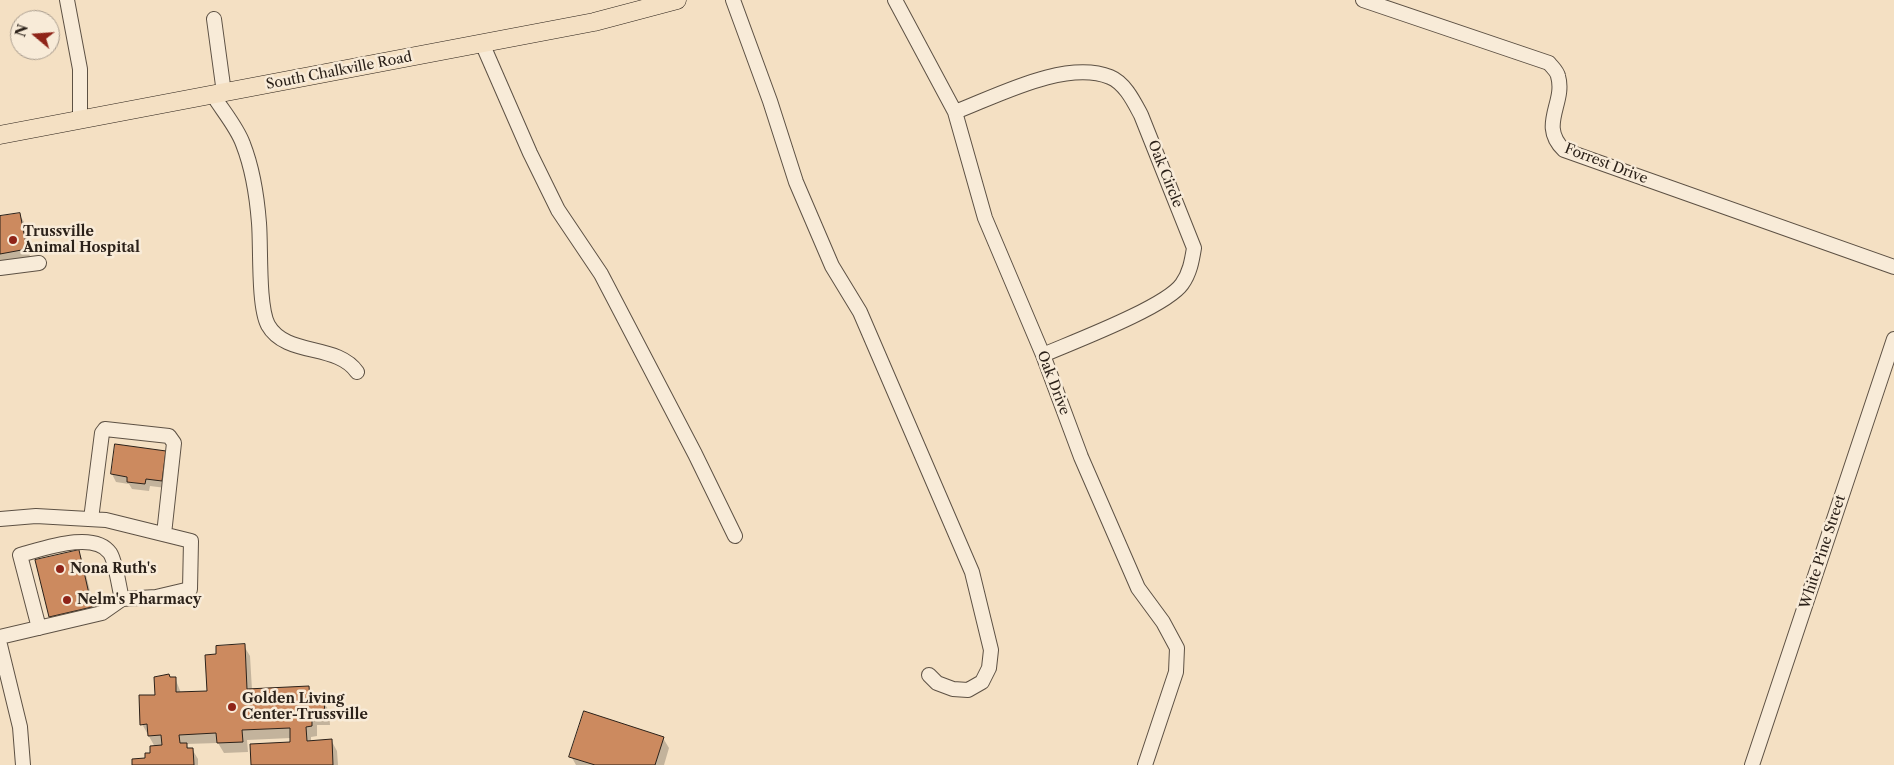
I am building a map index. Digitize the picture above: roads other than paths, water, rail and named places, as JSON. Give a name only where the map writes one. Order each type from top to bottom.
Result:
[{"type":"main road","name":"South Chalkville Road","points":[[0,135],[594,22],[677,0]]},
{"type":"street","points":[[67,0],[80,69],[80,120]]},
{"type":"street","points":[[733,0],[770,101],[796,182],[832,266],[860,312],[972,572],[991,650],[989,668],[982,682],[968,690],[953,689],[937,683],[929,675]]},
{"type":"street","name":"Oak Drive","points":[[895,0],[955,112],[984,218],[1043,355],[1081,457],[1138,588],[1162,622],[1177,648],[1176,672],[1144,765]]},
{"type":"street","name":"Forrest Drive","points":[[1363,0],[1549,63],[1558,75],[1559,85],[1552,126],[1554,141],[1564,150],[1894,267]]},
{"type":"street","points":[[214,19],[218,94],[243,142],[250,166],[259,220],[263,299],[268,324],[274,332],[289,342],[339,357],[352,364],[357,372]]},
{"type":"street","points":[[482,43],[530,153],[558,210],[601,274],[695,454],[735,536]]},
{"type":"street","name":"Oak Circle","points":[[955,112],[1038,81],[1073,72],[1089,72],[1111,77],[1130,95],[1141,115],[1194,248],[1190,269],[1182,285],[1160,303],[1043,355]]},
{"type":"street","points":[[0,268],[38,263]]},
{"type":"street","name":"White Pine Street","points":[[1752,765],[1894,338]]},
{"type":"street","points":[[91,519],[102,433],[105,429],[169,436],[174,443],[164,534]]},
{"type":"street","points":[[0,519],[36,516],[106,520],[191,541],[190,589],[156,597],[122,599],[102,613],[0,638]]},
{"type":"street","points":[[39,628],[20,555],[80,541],[101,545],[111,554],[122,599]]},
{"type":"street","points":[[0,645],[20,727],[23,765]]},
{"type":"place","name":"Trussville Animal Hospital","points":[[13,240]]},
{"type":"place","name":"Nona Ruth's","points":[[60,569]]},
{"type":"place","name":"Nelm's Pharmacy","points":[[67,600]]},
{"type":"place","name":"Golden Living Center-Trussville","points":[[232,707]]}]
